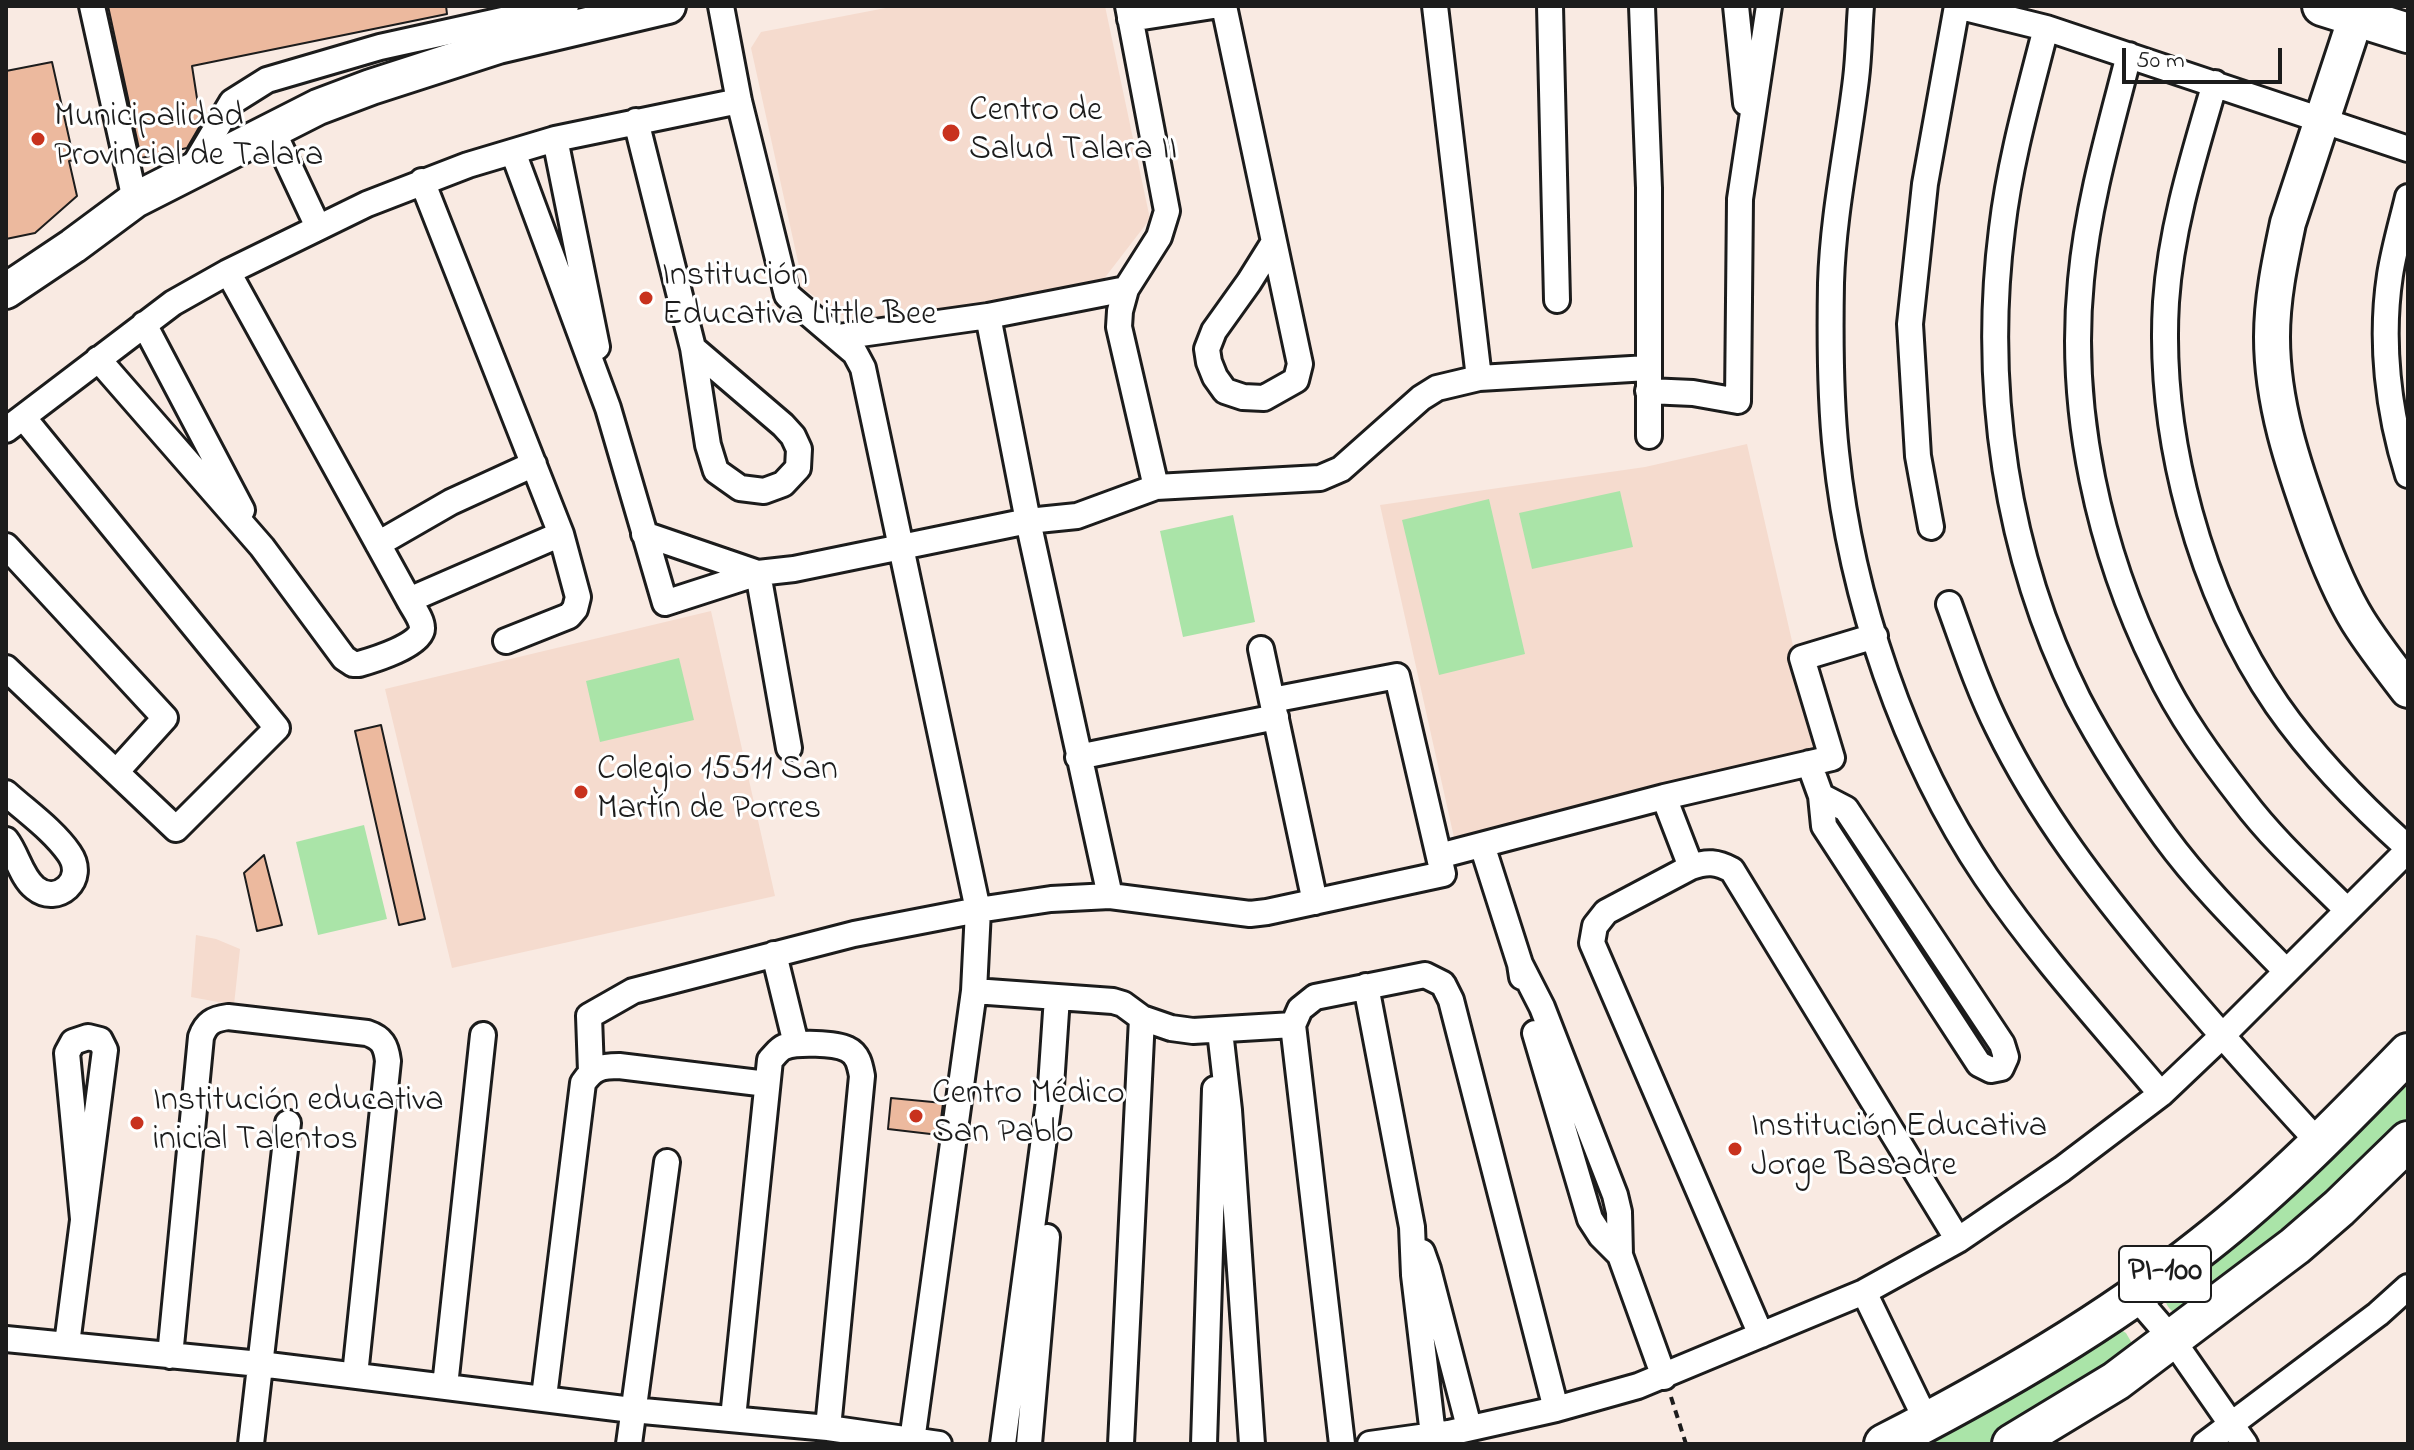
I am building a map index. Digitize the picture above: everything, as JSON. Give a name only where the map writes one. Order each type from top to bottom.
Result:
[{"type":"main road","points":[[2339,11],[2408,33]]},
{"type":"main road","name":"PI-100","points":[[1884,1444],[2001,1381],[2135,1296],[2204,1245],[2320,1144],[2408,1053]]},
{"type":"main road","name":"PI-100","points":[[2012,1444],[2116,1381],[2295,1246],[2408,1141]]},
{"type":"street","points":[[92,6],[135,200]]},
{"type":"street","points":[[189,174],[232,102],[267,80],[380,47],[584,13],[668,6]]},
{"type":"street","points":[[721,6],[739,101],[787,295],[839,337],[855,353],[863,368],[978,910],[974,991],[912,1441]]},
{"type":"street","points":[[1156,487],[1119,327],[1126,289],[1159,237],[1167,211],[1129,12],[1213,6]]},
{"type":"street","points":[[1224,6],[1300,364],[1296,380],[1281,390],[1264,398],[1243,397],[1225,391],[1212,369],[1207,349],[1214,331],[1274,242]]},
{"type":"street","points":[[1435,6],[1479,378]]},
{"type":"street","points":[[1550,6],[1557,300]]},
{"type":"street","points":[[1642,6],[1649,188],[1649,436]]},
{"type":"street","points":[[1736,6],[1749,135]]},
{"type":"street","points":[[513,152],[608,408],[665,603],[758,573],[794,569],[1028,521],[1077,516],[1156,487],[1320,478],[1341,469],[1421,398],[1437,388],[1479,378],[1648,380],[1693,393],[1738,401],[1740,199],[1769,6]]},
{"type":"street","points":[[1861,6],[1856,77],[1837,199],[1831,281],[1836,451],[1842,500],[1859,583],[1891,685],[1930,781],[1985,874],[2051,964],[2161,1094]]},
{"type":"street","points":[[1931,527],[1918,456],[1910,324],[1925,184],[1957,6],[2046,28],[2408,149]]},
{"type":"street","points":[[2339,11],[2322,120],[2288,223],[2275,288],[2272,338],[2276,398],[2289,450],[2331,568],[2357,619],[2408,690]]},
{"type":"street","points":[[6,291],[135,200],[272,129],[318,107],[498,46],[584,13]]},
{"type":"street","points":[[2046,28],[2008,188],[1998,279],[1996,343],[1999,416],[2020,538],[2039,605],[2056,649],[2104,746],[2166,839],[2191,870],[2286,971]]},
{"type":"street","points":[[2129,55],[2091,210],[2081,279],[2078,337],[2081,397],[2087,448],[2102,519],[2138,628],[2176,704],[2244,802],[2347,910]]},
{"type":"street","points":[[1370,1444],[1451,1435],[1556,1409],[1664,1377],[1864,1292],[1958,1240],[2062,1169],[2161,1094],[2408,849],[2370,814],[2276,703],[2222,601],[2185,495],[2171,424],[2166,301],[2179,214],[2215,83]]},
{"type":"street","points":[[6,668],[176,829],[277,728],[14,424],[173,303],[318,227],[422,181],[555,139],[739,101]]},
{"type":"street","points":[[636,121],[693,348],[708,445],[716,471],[740,488],[764,491],[783,484],[798,468],[799,449],[793,436],[693,348]]},
{"type":"street","points":[[272,129],[318,227]]},
{"type":"street","points":[[555,139],[608,408]]},
{"type":"street","points":[[422,181],[561,534],[576,585],[578,597],[575,609],[569,616],[506,641]]},
{"type":"street","points":[[2408,197],[2390,274],[2386,340],[2388,385],[2398,445],[2408,475]]},
{"type":"street","points":[[98,359],[262,547],[344,658],[353,664],[364,662],[407,646],[419,637],[422,627],[228,272]]},
{"type":"street","points":[[839,337],[988,316],[1126,289]]},
{"type":"street","points":[[988,316],[1028,521],[1110,896]]},
{"type":"street","points":[[144,324],[262,547]]},
{"type":"street","points":[[172,443],[196,424]]},
{"type":"street","points":[[378,544],[451,502],[534,464]]},
{"type":"street","points":[[409,600],[561,534]]},
{"type":"street","points":[[644,534],[758,573]]},
{"type":"street","points":[[6,546],[165,718],[117,771]]},
{"type":"street","points":[[758,573],[789,748]]},
{"type":"street","points":[[1949,604],[1998,729],[2057,831],[2089,877],[2221,1037],[2320,1144]]},
{"type":"street","points":[[1439,856],[1664,797],[1832,758],[1802,658],[1875,636]]},
{"type":"street","points":[[1261,649],[1315,902]]},
{"type":"street","points":[[591,1072],[589,1016],[633,991],[854,934],[1051,899],[1110,896],[1250,914],[1443,874],[1397,676],[1078,757]]},
{"type":"street","points":[[1809,763],[1821,796],[1824,826],[1979,1064],[1991,1070],[2001,1068],[2006,1057],[2002,1044],[1846,809],[1821,796]]},
{"type":"street","points":[[6,793],[41,825],[62,845],[74,863],[75,879],[69,887],[50,893],[36,889],[30,883],[10,845],[32,841],[41,825]]},
{"type":"street","points":[[1664,797],[1691,867]]},
{"type":"street","points":[[1482,845],[1520,964],[1528,1010],[1590,1219],[1601,1236],[1620,1255],[1664,1377]]},
{"type":"street","points":[[1761,1335],[1592,943],[1595,926],[1606,912],[1691,867],[1705,862],[1732,870],[1958,1240]]},
{"type":"street","points":[[774,954],[796,1044]]},
{"type":"street","points":[[1342,1444],[1293,1025],[1300,1009],[1315,997],[1425,975],[1443,984],[1451,1000],[1556,1409]]},
{"type":"street","points":[[1366,986],[1412,1227],[1414,1275],[1451,1435]]},
{"type":"street","points":[[974,991],[1113,1001],[1123,1004],[1142,1018],[1171,1028],[1193,1031],[1293,1025]]},
{"type":"street","points":[[1003,1444],[1051,1086],[1057,997]]},
{"type":"street","points":[[170,1356],[201,1037],[211,1021],[228,1017],[367,1033],[384,1042],[388,1061],[355,1375]]},
{"type":"street","points":[[1121,1444],[1142,1018]]},
{"type":"street","points":[[1204,1444],[1213,1116],[1220,1031]]},
{"type":"street","points":[[1220,1031],[1229,1110],[1252,1444]]},
{"type":"street","points":[[445,1386],[483,1035]]},
{"type":"street","points":[[67,1344],[105,1050],[100,1040],[88,1037],[73,1042],[67,1053],[83,1219]]},
{"type":"street","points":[[733,1418],[770,1060],[781,1047],[830,1045],[848,1049],[859,1060],[862,1076],[828,1428]]},
{"type":"street","points":[[544,1397],[583,1083],[591,1072],[602,1066],[619,1066],[767,1084]]},
{"type":"street","points":[[1029,1444],[1051,1180],[1051,1086]]},
{"type":"street","points":[[251,1444],[288,1123]]},
{"type":"street","points":[[629,1444],[667,1162]]},
{"type":"street","points":[[1412,1227],[1428,1269],[1451,1435]]},
{"type":"street","points":[[2205,1444],[2239,1434],[2408,1287]]},
{"type":"street","points":[[1864,1292],[1927,1422]]},
{"type":"street","points":[[2135,1296],[2172,1339],[2239,1434]]},
{"type":"street","points":[[6,1339],[260,1364],[632,1410],[828,1428],[939,1444]]},
{"type":"path","points":[[1664,1377],[1686,1444]]},
{"type":"shaded area","name":"Centro de Salud Talara II","points":[[896,6],[1105,6],[1150,219],[1100,284],[867,332],[804,289],[751,48],[761,32]]},
{"type":"shaded area","points":[[1747,444],[1818,755],[1455,842],[1380,505],[1645,467]]},
{"type":"shaded area","name":"Colegio 15511 San Martín de Porres","points":[[711,611],[775,896],[452,968],[385,689]]},
{"type":"shaded area","points":[[196,935],[240,949],[234,1005],[191,997]]},
{"type":"green space","points":[[1620,491],[1633,547],[1532,569],[1519,513]]},
{"type":"green space","points":[[1489,499],[1525,654],[1439,675],[1402,520]]},
{"type":"green space","points":[[1233,515],[1255,622],[1183,637],[1160,531]]},
{"type":"green space","points":[[679,658],[694,720],[600,742],[586,681]]},
{"type":"green space","points":[[364,825],[387,919],[318,935],[296,842]]},
{"type":"green space","points":[[2408,1070],[2408,1121],[2327,1200],[2177,1315],[2172,1311],[2165,1295]]},
{"type":"green space","points":[[2118,1328],[2126,1333],[2133,1345],[2022,1428],[1992,1444],[1916,1444],[2005,1400]]},
{"type":"building","points":[[108,6],[446,6],[447,14],[192,66],[201,124],[187,148],[141,158]]},
{"type":"building","name":"Municipalidad Provincial de Talara","points":[[52,62],[74,160],[69,161],[77,196],[35,233],[6,239],[6,71]]},
{"type":"building","points":[[381,725],[425,919],[399,925],[355,731]]},
{"type":"building","points":[[264,855],[282,925],[257,931],[244,873]]},
{"type":"building","name":"Centro Médico San Pablo","points":[[891,1098],[943,1103],[939,1135],[888,1129]]},
{"type":"place","name":"Centro de Salud Talara II","points":[[951,133]]},
{"type":"place","name":"Municipalidad Provincial de Talara","points":[[38,139]]},
{"type":"place","name":"Institución Educativa Little Bee","points":[[646,298]]},
{"type":"place","name":"Colegio 15511 San Martín de Porres","points":[[581,792]]},
{"type":"place","name":"Centro Médico San Pablo","points":[[916,1116]]},
{"type":"place","name":"Institución educativa inicial Talentos","points":[[137,1123]]},
{"type":"place","name":"Institución Educativa Jorge Basadre","points":[[1735,1149]]}]
